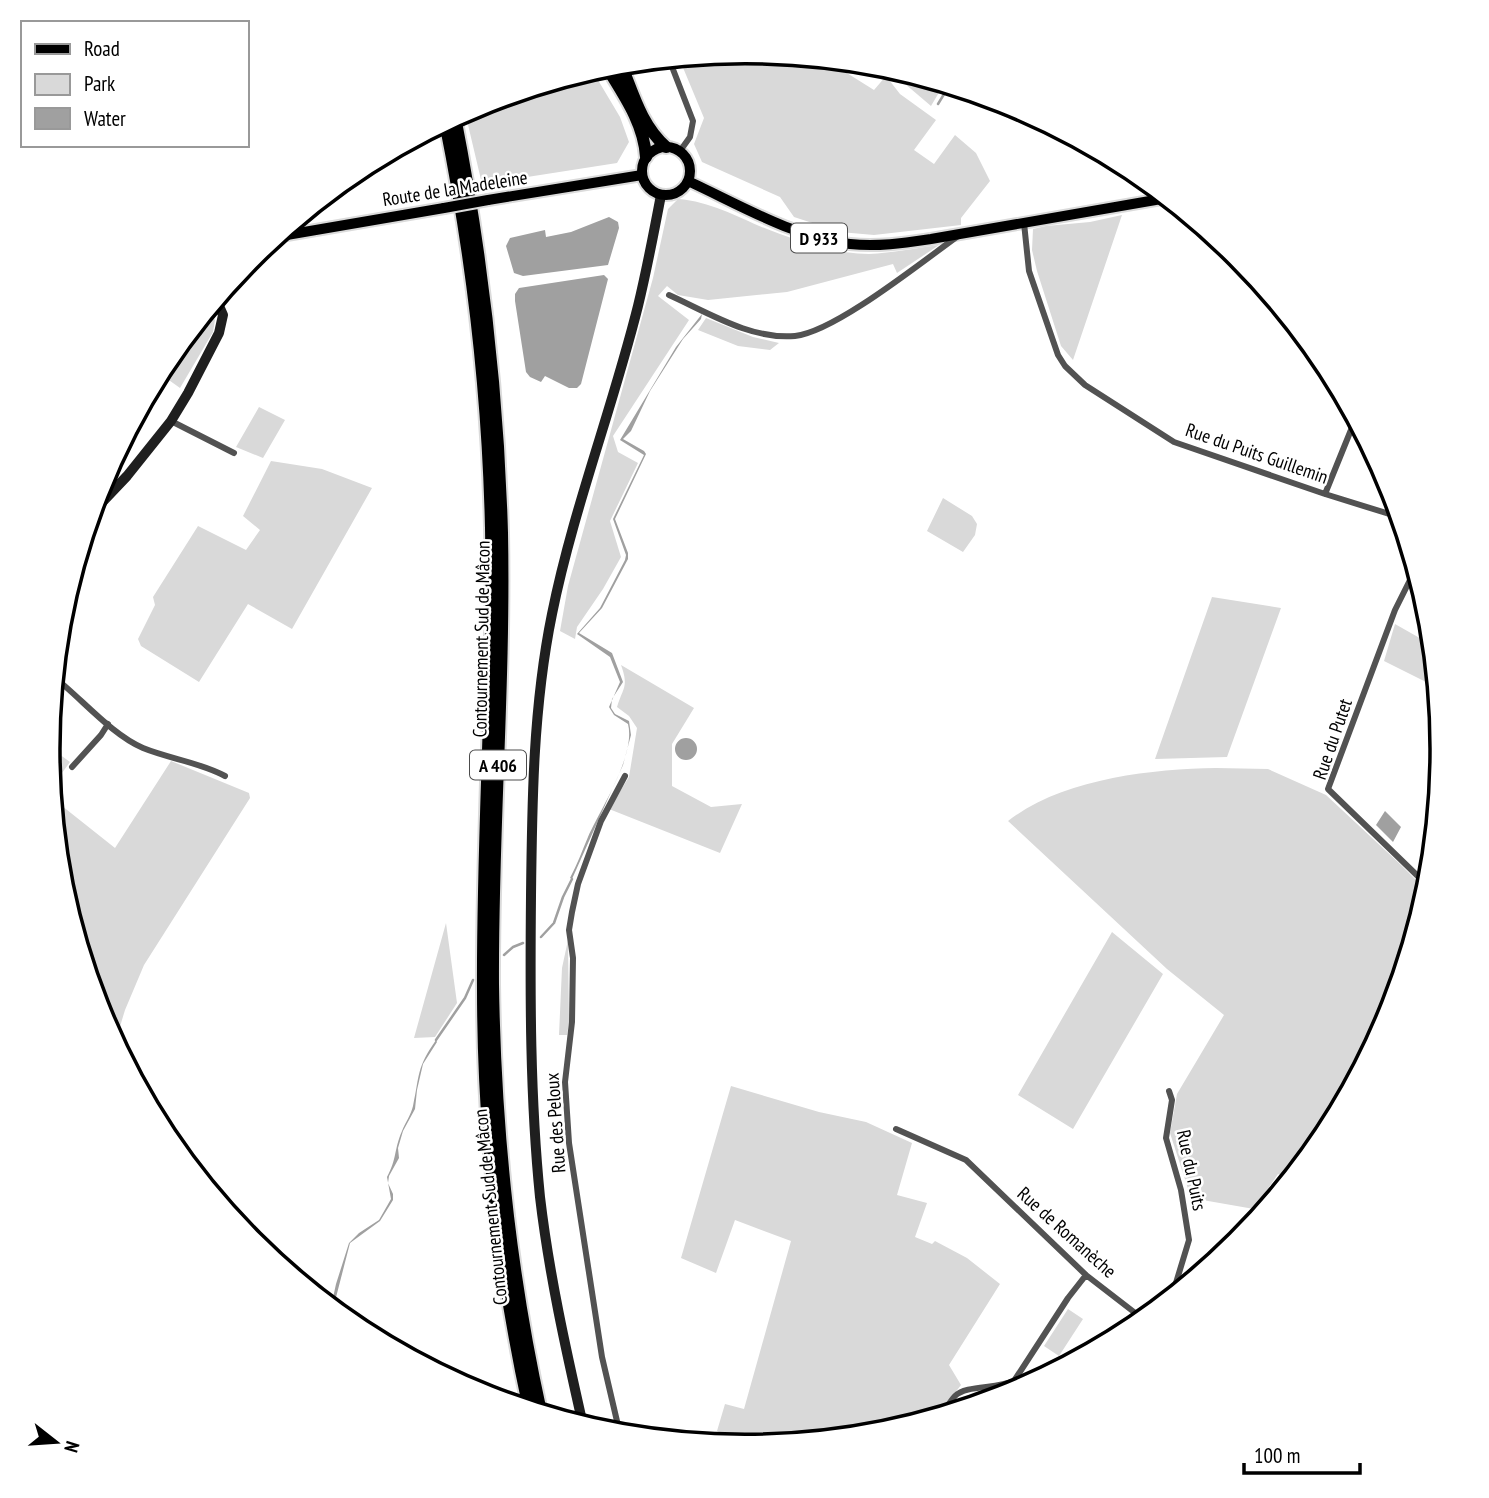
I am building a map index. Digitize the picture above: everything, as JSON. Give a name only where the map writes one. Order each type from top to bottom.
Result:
[{"type":"highway","points":[[625,75],[642,116],[655,137],[666,146]]},
{"type":"highway","points":[[612,77],[637,119],[646,157]]},
{"type":"highway","name":"Contournement Sud de Mâcon","points":[[457,128],[479,249],[498,446],[502,639],[493,983],[499,1116],[505,1190],[521,1308],[539,1403]]},
{"type":"highway","name":"Contournement Sud de Mâcon","points":[[447,133],[473,290],[489,484],[491,634],[483,993],[488,1121],[504,1269],[527,1399]]},
{"type":"main road","points":[[666,146],[680,151],[690,164],[688,181],[674,194],[661,195],[649,188],[642,176],[646,157],[653,150],[666,146]]},
{"type":"main road","name":"Route de la Madeleine","points":[[293,234],[642,176]]},
{"type":"main road","name":"D 933","points":[[688,181],[776,222],[816,237],[870,245],[899,244],[960,235],[1154,200]]},
{"type":"main road","points":[[581,1414],[556,1296],[541,1200],[537,1153],[530,975],[532,803],[536,734],[551,618],[564,559],[638,307],[661,195]]},
{"type":"main road","points":[[109,495],[171,421],[219,333],[223,315],[220,308]]},
{"type":"street","points":[[673,68],[693,121],[690,137],[680,151]]},
{"type":"street","name":"Rue du Puits Guillemin","points":[[1024,223],[1029,271],[1058,355],[1065,366],[1085,385],[1184,447],[1387,513]]},
{"type":"street","points":[[669,295],[749,330],[796,336],[829,324],[960,235]]},
{"type":"street","points":[[171,421],[234,453]]},
{"type":"street","points":[[1325,494],[1351,431]]},
{"type":"street","name":"Rue du Putet","points":[[1409,583],[1395,610],[1328,789],[1417,876]]},
{"type":"street","points":[[63,685],[108,724],[141,747],[212,769],[225,776]]},
{"type":"street","points":[[72,767],[101,736],[108,724]]},
{"type":"street","name":"Rue des Peloux","points":[[617,1422],[602,1357],[569,1143],[565,1082],[572,1022],[573,958],[569,930],[572,912],[578,884],[601,821],[625,776]]},
{"type":"street","name":"Rue du Puits","points":[[1169,1091],[1172,1100],[1166,1138],[1181,1190],[1189,1240],[1177,1280]]},
{"type":"street","name":"Rue de Romanèche","points":[[896,1129],[966,1160],[1086,1275],[1134,1313]]},
{"type":"street","points":[[1016,1378],[1086,1275]]},
{"type":"street","points":[[951,1402],[965,1390],[992,1388]]},
{"type":"green space","points":[[744,64],[834,70],[845,72],[874,90],[884,78],[889,79],[900,94],[936,120],[914,150],[934,164],[955,135],[976,153],[990,181],[961,218],[961,225],[874,235],[840,232],[794,217],[780,197],[702,162],[694,144],[704,118],[683,67]]},
{"type":"green space","points":[[598,80],[620,117],[629,142],[617,163],[482,184],[468,123],[524,100]]},
{"type":"green space","points":[[904,83],[939,92],[931,106]]},
{"type":"green space","points":[[678,199],[705,204],[780,234],[835,250],[869,254],[939,245],[897,273],[893,264],[787,292],[708,300],[678,295],[667,286],[658,296],[689,320],[613,436],[618,452],[638,463],[610,521],[621,557],[577,627],[575,639],[560,631],[568,586],[653,278],[668,209]]},
{"type":"green space","points":[[1122,215],[1073,360],[1061,346],[1037,271],[1032,250],[1033,229]]},
{"type":"green space","points":[[213,317],[213,332],[180,388],[168,379]]},
{"type":"green space","points":[[706,318],[753,337],[779,343],[770,350],[738,346],[698,330]]},
{"type":"green space","points":[[259,407],[285,420],[263,458],[236,447]]},
{"type":"green space","points":[[271,461],[322,469],[372,488],[292,629],[248,604],[199,682],[141,646],[138,639],[155,605],[153,597],[198,526],[246,550],[260,530],[243,516]]},
{"type":"green space","points":[[943,498],[972,516],[977,524],[975,535],[963,552],[927,531]]},
{"type":"green space","points":[[1212,597],[1281,608],[1227,757],[1155,759]]},
{"type":"green space","points":[[1395,624],[1420,638],[1426,682],[1384,661]]},
{"type":"green space","points":[[621,665],[694,708],[672,744],[672,786],[711,807],[742,804],[720,853],[609,809],[629,777],[637,728],[629,716],[617,707],[625,683]]},
{"type":"green space","points":[[60,755],[70,762],[61,775]]},
{"type":"green space","points":[[171,761],[249,793],[250,798],[144,965],[120,1028],[96,969],[83,926],[65,838],[62,806],[115,848]]},
{"type":"green space","points":[[1268,769],[1326,795],[1416,880],[1393,969],[1359,1052],[1314,1130],[1253,1209],[1191,1198],[1170,1133],[1177,1094],[1224,1015],[1167,969],[1008,821],[1054,795],[1080,786],[1163,771]]},
{"type":"green space","points":[[446,923],[457,1003],[435,1037],[414,1038]]},
{"type":"green space","points":[[1112,932],[1163,974],[1073,1129],[1018,1095]]},
{"type":"green space","points":[[568,940],[569,1022],[567,1035],[559,1035],[562,968]]},
{"type":"green space","points":[[731,1086],[819,1112],[866,1122],[912,1143],[897,1195],[927,1203],[915,1237],[932,1244],[935,1241],[967,1258],[1000,1284],[949,1365],[961,1385],[947,1403],[878,1421],[834,1428],[789,1433],[722,1434],[717,1431],[725,1404],[744,1409],[791,1241],[735,1220],[716,1273],[681,1258]]},
{"type":"green space","points":[[1068,1309],[1083,1319],[1059,1356],[1044,1346]]},
{"type":"water","points":[[609,217],[618,222],[619,228],[608,265],[523,276],[514,273],[506,246],[510,238],[545,230],[546,237],[571,232]]},
{"type":"water","points":[[604,275],[608,279],[581,384],[577,388],[569,388],[545,376],[541,382],[530,377],[526,372],[515,301],[519,288]]},
{"type":"water","points":[[702,314],[650,391],[631,431],[623,439],[646,454],[615,519],[628,559],[602,608],[579,633],[612,653],[623,682],[614,696],[620,682],[610,657],[577,634],[600,608],[625,560],[626,555],[613,519],[644,455],[620,440],[676,347]]},
{"type":"water","points":[[612,701],[611,708],[615,714],[629,721],[631,735],[627,750],[628,724],[614,715],[609,707]]},
{"type":"water","points":[[686,738],[694,741],[697,749],[694,757],[686,760],[678,757],[675,749],[678,741]]},
{"type":"water","points":[[614,786],[572,879],[570,878],[588,837]]},
{"type":"water","points":[[1385,811],[1401,827],[1393,842],[1376,825]]},
{"type":"water","points":[[436,1040],[423,1064],[415,1109],[403,1131],[398,1148],[399,1158],[388,1183],[387,1177],[399,1137],[412,1109],[422,1065]]},
{"type":"water","points":[[388,1183],[393,1200],[380,1221],[350,1243],[336,1298],[333,1297],[336,1284],[349,1243],[379,1220],[391,1199]]},
{"type":"waterway","points":[[938,104],[944,94]]},
{"type":"waterway","points":[[541,937],[554,923],[572,879]]},
{"type":"waterway","points":[[504,955],[523,943]]},
{"type":"waterway","points":[[436,1040],[465,998],[473,980]]}]
